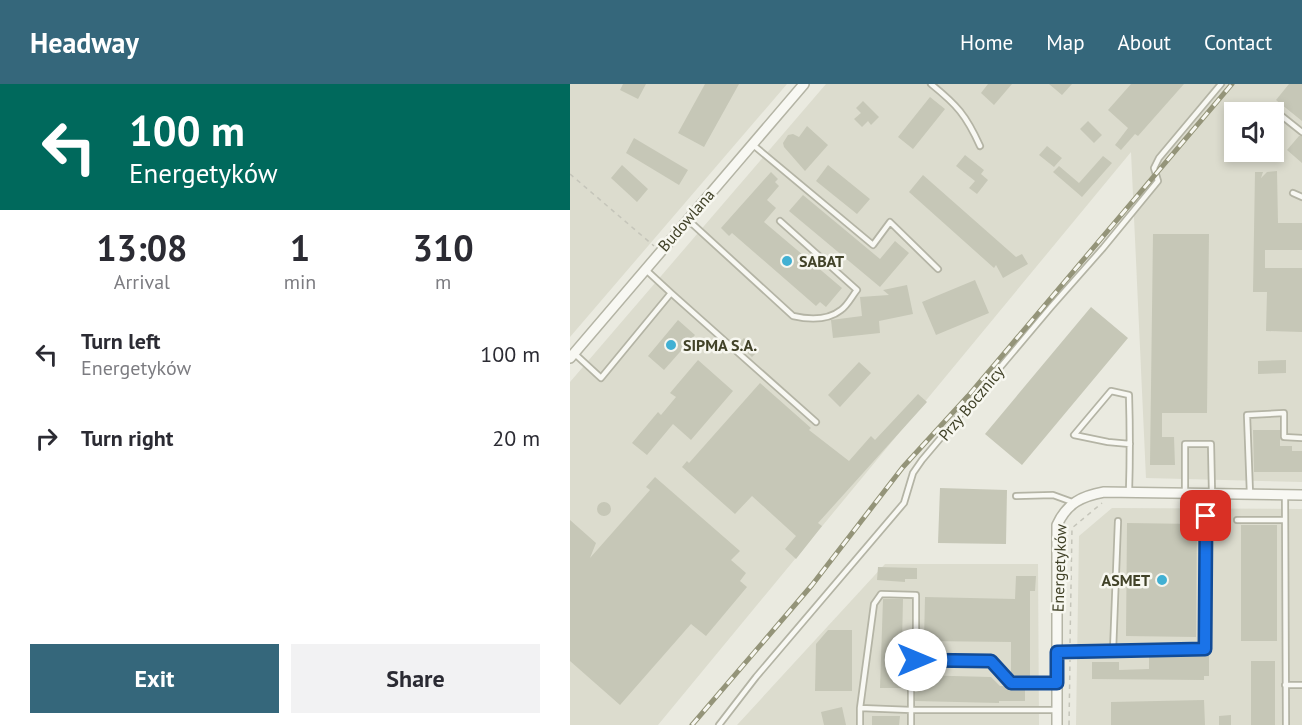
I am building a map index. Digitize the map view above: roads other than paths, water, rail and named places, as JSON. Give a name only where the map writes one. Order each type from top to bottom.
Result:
[{"type":"street","name":"Budowlana","points":[[571,357],[804,84]]},
{"type":"street","name":"Energetyków","points":[[1057,725],[1057,525],[1063,511],[1087,495],[1104,492],[1302,495]]},
{"type":"lane","points":[[931,84],[957,105],[980,146]]},
{"type":"lane","name":"Przy Bocznicy","points":[[719,725],[756,677],[904,502],[914,473],[922,460],[1158,181],[1154,168],[1159,158],[1221,84]]},
{"type":"lane","points":[[1284,118],[1302,132]]},
{"type":"lane","points":[[752,144],[873,246],[890,222],[938,269]]},
{"type":"lane","points":[[1293,193],[1302,197]]},
{"type":"lane","points":[[687,219],[793,316],[811,320],[827,318],[842,309],[857,290],[780,220]]},
{"type":"lane","points":[[645,269],[816,422]]},
{"type":"lane","points":[[571,357],[601,378],[671,293]]},
{"type":"lane","points":[[1129,492],[1130,444],[1130,395],[1111,391],[1074,435],[1130,444]]},
{"type":"lane","points":[[1250,494],[1247,415],[1284,413],[1284,437],[1302,438]]},
{"type":"lane","points":[[1057,652],[1205,649],[1211,444],[1185,444],[1185,493]]},
{"type":"lane","points":[[1284,494],[1286,725]]},
{"type":"lane","points":[[1016,496],[1053,495],[1075,503]]},
{"type":"lane","points":[[1237,520],[1285,520]]},
{"type":"lane","points":[[1113,651],[1118,521]]},
{"type":"lane","points":[[860,725],[860,708],[874,604],[881,594],[916,595],[916,660]]},
{"type":"lane","points":[[911,725],[911,660],[991,661],[1011,683],[1057,683]]},
{"type":"lane","points":[[1285,685],[1302,685]]},
{"type":"lane","points":[[860,708],[1057,710]]},
{"type":"railway","points":[[692,725],[812,585],[903,467],[968,396],[1232,84]]},
{"type":"place","name":"SABAT","points":[[787,261]]},
{"type":"place","name":"SIPMA S.A.","points":[[671,345]]},
{"type":"place","name":"ASMET","points":[[1162,580]]}]
